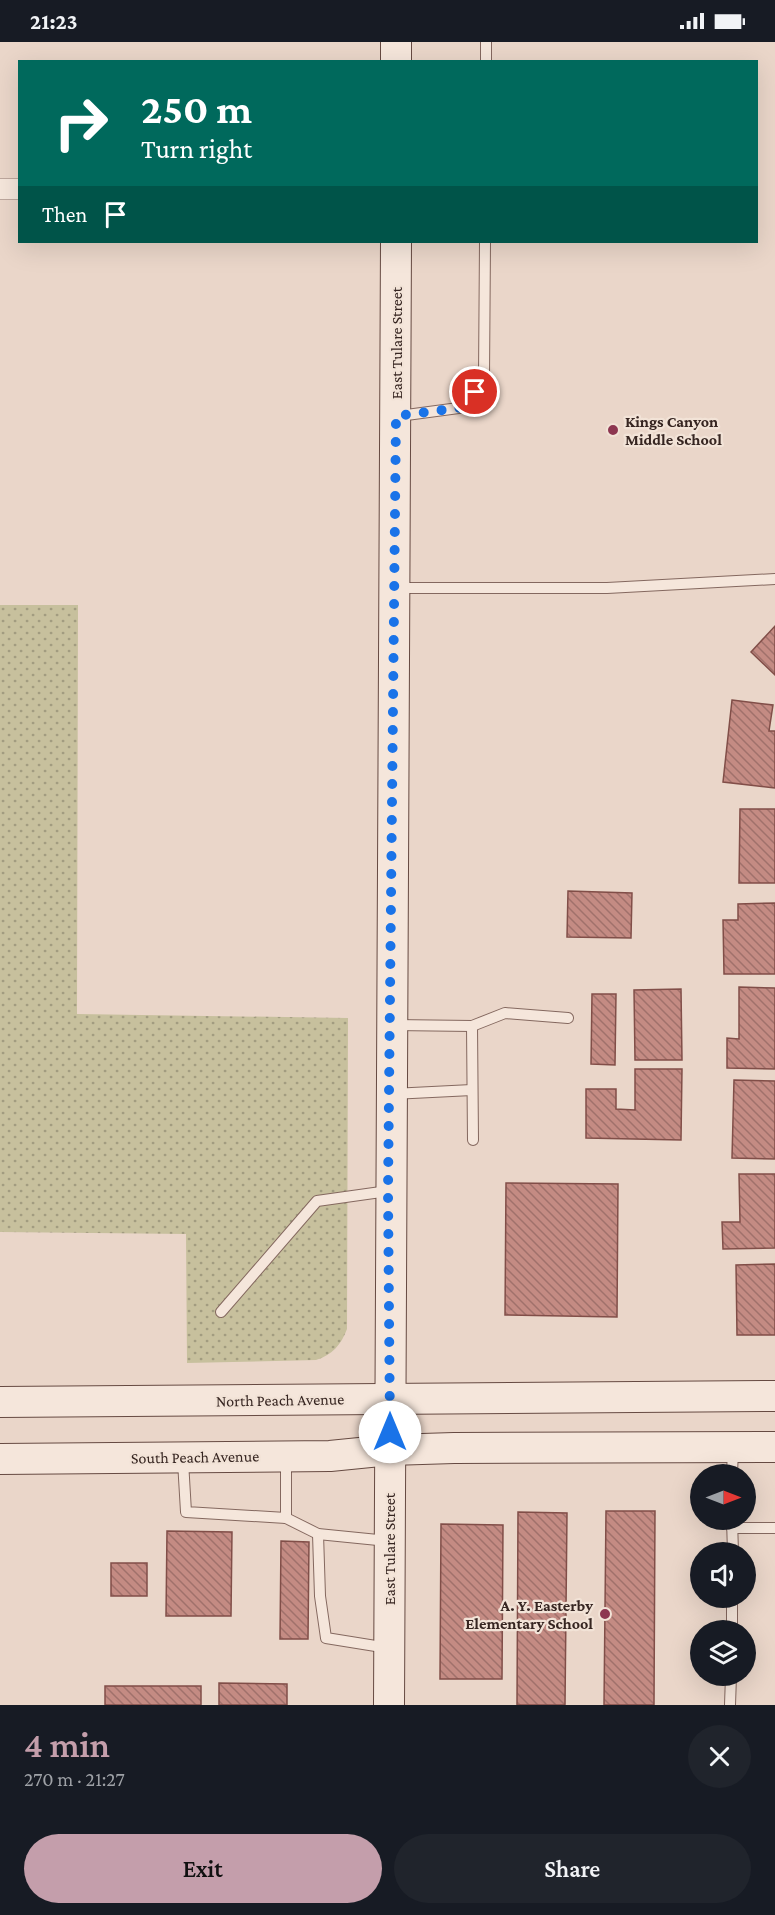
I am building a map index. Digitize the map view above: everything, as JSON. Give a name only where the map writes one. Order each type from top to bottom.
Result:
[{"type":"main road","points":[[396,42],[396,60]]},
{"type":"main road","name":"East Tulare Street","points":[[389,1705],[388,1191],[396,588],[396,243]]},
{"type":"main road","name":"North Peach Avenue","points":[[0,1402],[775,1396]]},
{"type":"main road","points":[[390,1450],[733,1461],[775,1447]]},
{"type":"main road","name":"South Peach Avenue","points":[[0,1460],[347,1455],[390,1450]]},
{"type":"street","points":[[0,189],[18,189]]},
{"type":"lane","points":[[486,42],[486,60]]},
{"type":"lane","points":[[396,416],[466,407],[484,377],[485,243]]},
{"type":"lane","points":[[396,588],[607,588],[775,579]]},
{"type":"lane","points":[[391,1025],[472,1026],[504,1013],[568,1018]]},
{"type":"lane","points":[[472,1026],[473,1140]]},
{"type":"lane","points":[[390,1094],[472,1090]]},
{"type":"lane","points":[[221,1312],[317,1201],[388,1191]]},
{"type":"lane","points":[[285,1456],[286,1518]]},
{"type":"lane","points":[[183,1457],[186,1512],[286,1518],[318,1534],[388,1541]]},
{"type":"lane","points":[[756,1526],[775,1528]]},
{"type":"lane","points":[[318,1534],[320,1596],[326,1638],[389,1648]]},
{"type":"lane","points":[[730,1705],[731,1686]]},
{"type":"shaded area","points":[[0,605],[78,605],[77,1014],[348,1018],[347,1329],[335,1349],[322,1358],[187,1363],[186,1234],[0,1232]]},
{"type":"building","points":[[775,626],[775,675],[751,652]]},
{"type":"building","points":[[732,700],[773,705],[769,731],[775,731],[775,788],[723,782]]},
{"type":"building","points":[[740,809],[775,809],[775,883],[739,883]]},
{"type":"building","points":[[568,891],[632,893],[631,938],[567,937]]},
{"type":"building","points":[[775,903],[775,974],[724,974],[723,920],[738,920],[738,904]]},
{"type":"building","points":[[739,987],[775,988],[775,1069],[727,1068],[727,1038],[739,1039]]},
{"type":"building","points":[[681,989],[682,1060],[635,1060],[634,990]]},
{"type":"building","points":[[592,994],[616,994],[615,1065],[591,1064]]},
{"type":"building","points":[[635,1069],[682,1069],[681,1140],[586,1138],[586,1089],[616,1089],[616,1109],[635,1110]]},
{"type":"building","points":[[734,1080],[775,1081],[775,1159],[732,1158]]},
{"type":"building","points":[[739,1174],[775,1174],[775,1248],[723,1249],[722,1222],[740,1222]]},
{"type":"building","points":[[506,1183],[618,1184],[617,1317],[505,1315]]},
{"type":"building","points":[[775,1264],[775,1335],[737,1335],[736,1265]]},
{"type":"building","points":[[606,1511],[655,1511],[654,1705],[604,1705]]},
{"type":"building","points":[[518,1512],[567,1513],[565,1705],[517,1705]]},
{"type":"building","points":[[441,1524],[503,1525],[502,1679],[440,1679]]},
{"type":"building","points":[[167,1531],[232,1532],[231,1616],[166,1616]]},
{"type":"building","points":[[281,1541],[309,1542],[308,1639],[280,1639]]},
{"type":"building","points":[[111,1563],[147,1563],[147,1596],[111,1596]]},
{"type":"building","points":[[219,1683],[287,1684],[287,1705],[219,1705]]},
{"type":"building","points":[[105,1686],[201,1686],[201,1705],[105,1705]]},
{"type":"place","name":"Kings Canyon Middle School","points":[[613,430]]},
{"type":"place","name":"A. Y. Easterby Elementary School","points":[[605,1614]]},
{"type":"route","points":[[390,1432],[388,1191],[396,416],[466,407],[475,392]]}]
